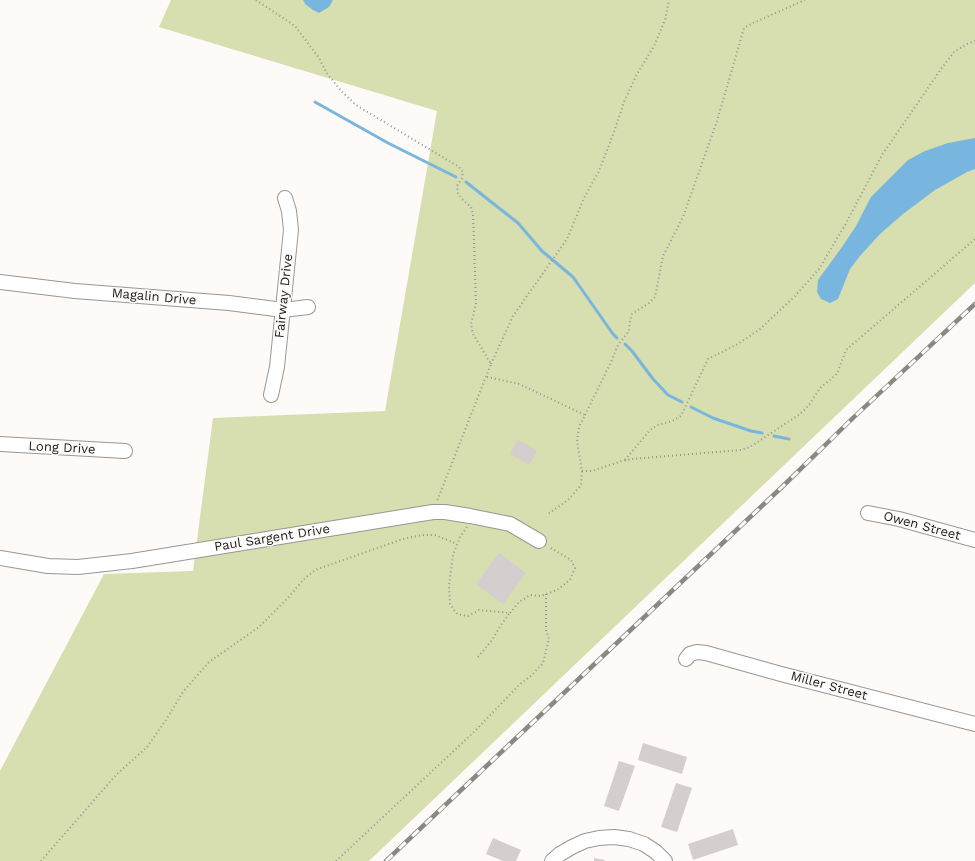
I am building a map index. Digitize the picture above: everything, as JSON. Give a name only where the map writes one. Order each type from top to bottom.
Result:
[{"type":"street","name":"Fairway Drive","points":[[271,394],[277,367],[291,230],[289,211],[285,198]]},
{"type":"street","name":"Magalin Drive","points":[[0,282],[75,291],[229,303],[283,310],[308,307]]},
{"type":"street","name":"Long Drive","points":[[0,444],[124,451]]},
{"type":"street","name":"Paul Sargent Drive","points":[[0,558],[48,566],[94,565],[140,560],[433,512],[445,512],[510,524],[539,541]]},
{"type":"street","name":"Owen Street","points":[[868,513],[898,519],[975,540]]},
{"type":"street","name":"Miller Street","points":[[686,659],[690,654],[697,652],[706,653],[975,724]]},
{"type":"street","points":[[552,861],[560,854],[585,841],[614,837],[644,844],[656,852],[665,861]]},
{"type":"path","points":[[256,0],[295,26],[319,58],[326,72],[341,91],[356,105],[459,167],[464,172],[457,186],[458,193],[471,207],[473,214],[476,303],[471,324],[473,334],[492,364]]},
{"type":"path","points":[[433,512],[486,377],[513,316],[567,239],[584,198],[599,171],[624,102],[637,74],[654,46],[665,20],[669,0]]},
{"type":"path","points":[[548,514],[568,500],[581,485],[582,472],[577,441],[579,427],[612,362],[618,345],[629,331],[632,314],[649,303],[655,296],[663,256],[683,217],[715,128],[744,28],[752,23],[805,0]]},
{"type":"path","points":[[625,460],[650,430],[658,425],[672,421],[681,416],[708,359],[736,345],[759,330],[795,296],[819,269],[845,225],[882,155],[954,52],[975,41]]},
{"type":"path","points":[[582,472],[592,471],[625,460],[741,450],[750,447],[800,414],[809,405],[820,388],[837,374],[846,350],[975,239]]},
{"type":"path","points":[[486,377],[519,384],[585,415]]},
{"type":"path","points":[[475,517],[460,538],[453,555],[449,586],[450,604],[457,614],[468,616],[480,610],[510,613]]},
{"type":"path","points":[[41,861],[116,775],[147,747],[183,692],[209,662],[259,627],[309,575],[316,570],[403,539],[422,535],[435,535],[457,544]]},
{"type":"path","points":[[478,657],[519,602],[530,595],[541,596],[557,590],[570,580],[575,568],[571,560],[539,541]]},
{"type":"path","points":[[336,861],[475,731],[519,685],[544,663],[549,639],[546,630],[546,594]]},
{"type":"green space","points":[[171,0],[975,0],[975,283],[369,861],[0,861],[0,771],[104,574],[193,571],[213,418],[385,411],[437,111],[159,27]]},
{"type":"water","points":[[303,0],[333,0],[329,7],[319,13],[305,4]]},
{"type":"water","points":[[975,138],[975,169],[935,190],[903,214],[880,234],[850,269],[838,299],[830,303],[821,299],[817,292],[818,280],[856,226],[871,197],[908,160],[925,151],[948,143]]},
{"type":"building","points":[[518,440],[537,451],[529,465],[510,454]]},
{"type":"building","points":[[499,553],[526,573],[503,604],[476,584]]},
{"type":"building","points":[[643,743],[687,757],[682,774],[638,760]]},
{"type":"building","points":[[619,761],[635,766],[619,811],[604,806]]},
{"type":"building","points":[[676,783],[692,788],[677,832],[661,827]]},
{"type":"building","points":[[733,829],[738,845],[693,860],[688,844]]},
{"type":"building","points":[[493,838],[521,850],[516,861],[503,861],[486,854]]},
{"type":"building","points":[[594,858],[605,860],[594,861]]},
{"type":"waterway","points":[[315,102],[388,143],[456,177]]},
{"type":"waterway","points":[[466,182],[518,223],[542,251],[573,277],[617,338]]},
{"type":"waterway","points":[[625,344],[668,395],[682,402]]},
{"type":"waterway","points":[[691,407],[713,418],[751,431],[762,433]]},
{"type":"waterway","points":[[774,436],[789,439]]},
{"type":"railway","points":[[386,861],[975,304]]}]
